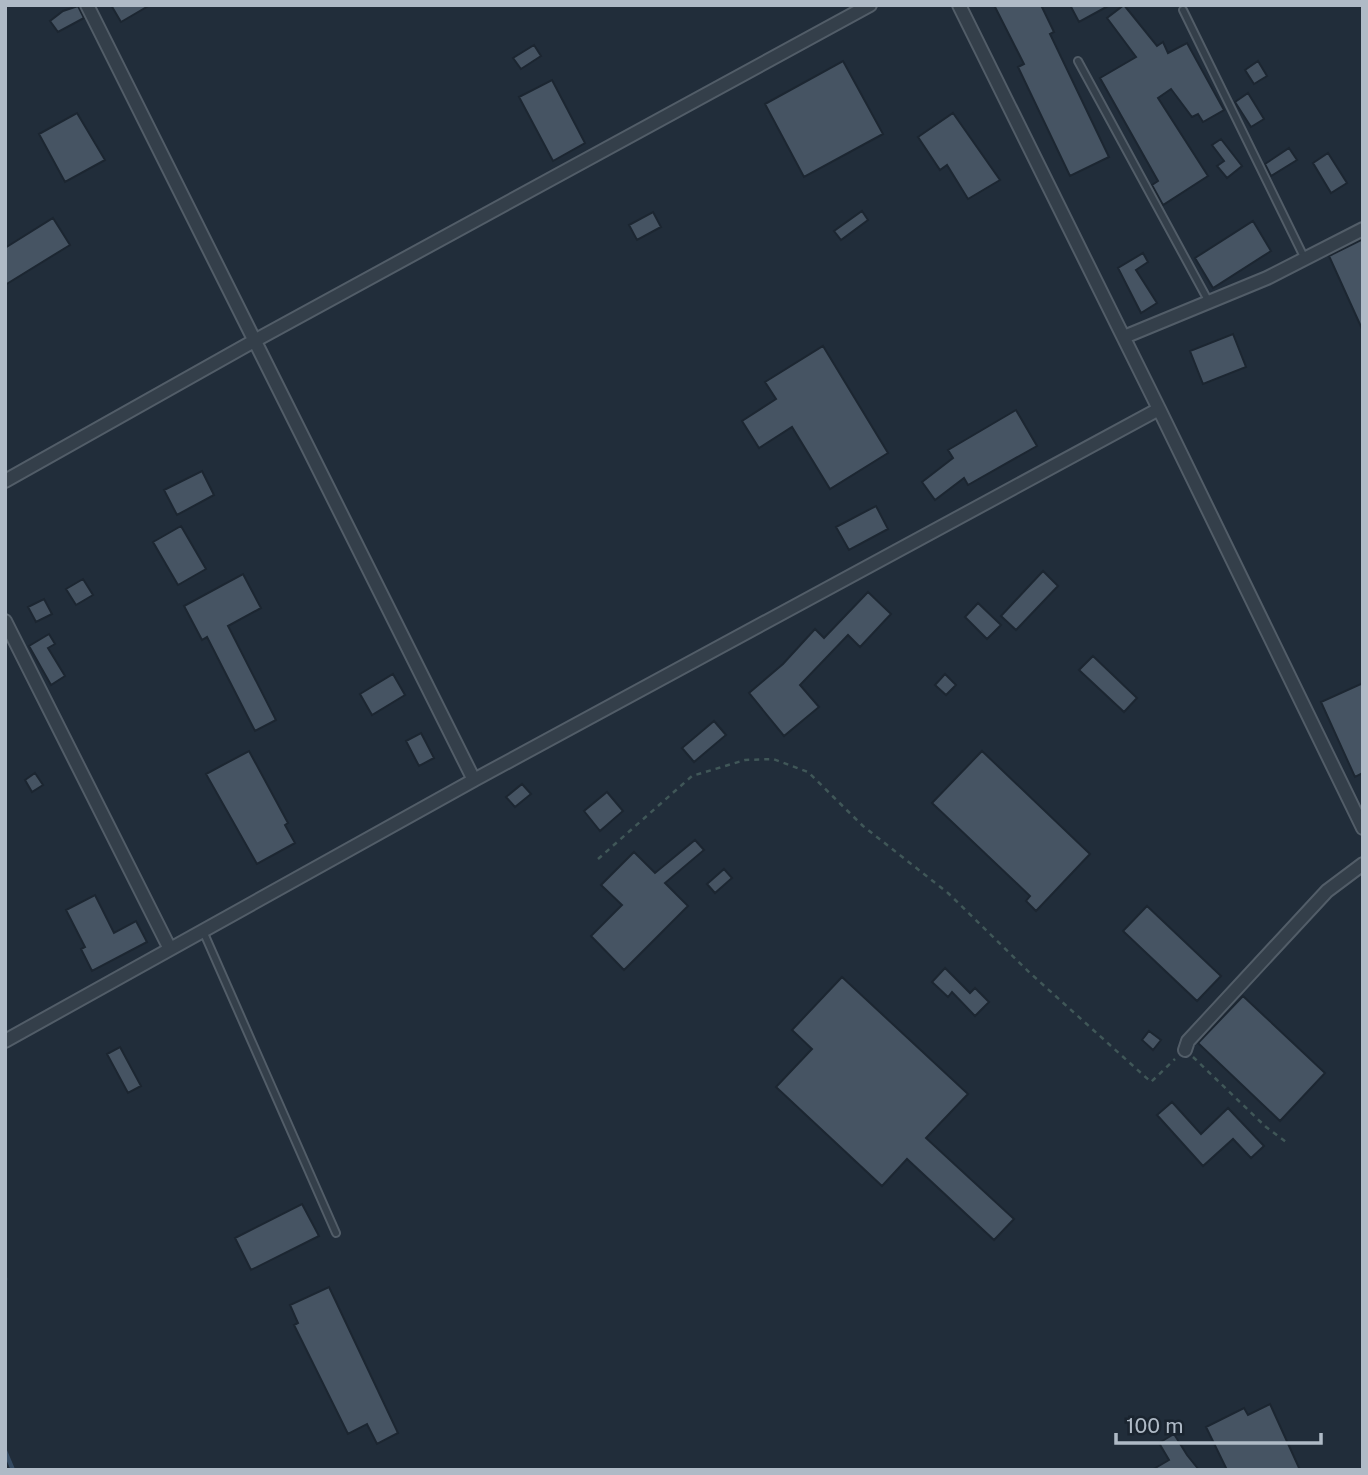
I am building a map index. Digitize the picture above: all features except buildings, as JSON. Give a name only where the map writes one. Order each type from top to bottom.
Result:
[{"type":"street","points":[[87,5],[474,780]]},
{"type":"street","points":[[5,481],[254,341],[870,5]]},
{"type":"street","points":[[959,5],[1363,828]]},
{"type":"street","points":[[1124,337],[1305,259],[1363,229]]},
{"type":"street","points":[[5,1041],[474,780],[1159,409]]},
{"type":"street","points":[[5,621],[170,949]]},
{"type":"street","points":[[1185,1050],[1188,1041],[1327,891],[1363,864]]},
{"type":"lane","points":[[1183,10],[1305,259]]},
{"type":"lane","points":[[1078,61],[1209,302]]},
{"type":"lane","points":[[203,931],[336,1233]]},
{"type":"path","points":[[598,859],[692,776],[745,760],[774,759],[808,772],[863,826],[948,893],[1030,973],[1151,1082],[1185,1050],[1266,1128],[1286,1142]]},
{"type":"waterway","points":[[5,1451],[13,1470]]}]
